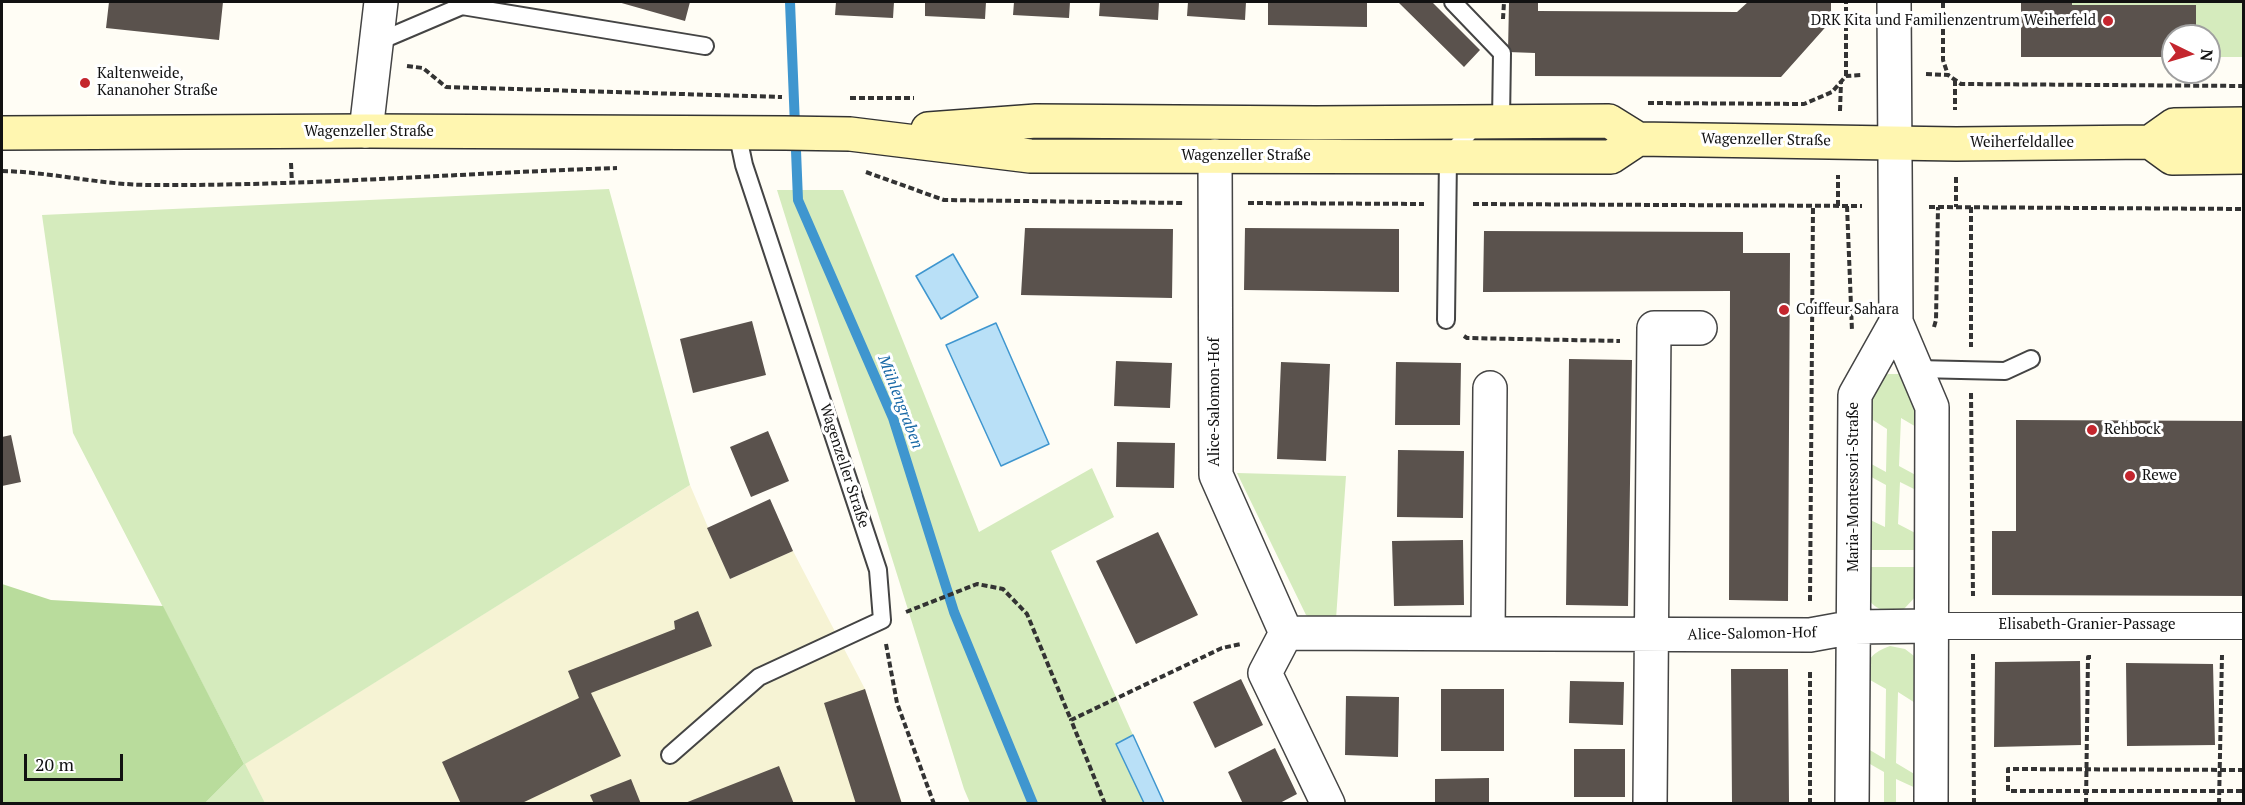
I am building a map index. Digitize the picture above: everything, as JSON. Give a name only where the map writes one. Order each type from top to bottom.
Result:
[{"type":"main road","name":"Wagenzeller Straße","points":[[2,133],[366,131],[850,134],[1036,121],[1417,123],[1609,121],[1638,139],[1895,142]]},
{"type":"main road","points":[[2244,124],[2174,125],[2150,142],[2172,158],[2244,157]]},
{"type":"main road","name":"Wagenzeller Straße","points":[[850,134],[1030,156],[1611,157],[1638,139]]},
{"type":"main road","name":"Weiherfeldallee","points":[[1895,142],[1956,144],[2150,142]]},
{"type":"street","points":[[366,131],[381,2]]},
{"type":"street","name":"Maria-Montessori-Straße","points":[[1894,2],[1896,322],[1932,406],[1931,804]]},
{"type":"street","name":"Alice-Salomon-Hof","points":[[1215,156],[1216,475],[1286,633],[1810,635],[1854,627]]},
{"type":"street","name":"Maria-Montessori-Straße","points":[[1852,804],[1855,395],[1896,322]]},
{"type":"street","points":[[1650,804],[1654,328],[1700,328]]},
{"type":"street","points":[[1488,634],[1490,388]]},
{"type":"street","points":[[1854,627],[1931,626]]},
{"type":"street","name":"Elisabeth-Granier-Passage","points":[[1931,626],[2244,626]]},
{"type":"street","points":[[1286,633],[1265,673],[1328,804]]},
{"type":"lane","points":[[1446,320],[1448,204],[1464,156],[1490,121],[1502,53],[1453,2]]},
{"type":"lane","points":[[374,52],[462,6],[705,46]]},
{"type":"lane","points":[[1490,121],[1526,156]]},
{"type":"lane","points":[[1464,156],[1490,121]]},
{"type":"lane","points":[[1417,123],[1464,156]]},
{"type":"lane","name":"Wagenzeller Straße","points":[[737,132],[748,176],[878,570],[882,620]]},
{"type":"lane","points":[[1917,369],[2005,371],[2031,359]]},
{"type":"lane","points":[[670,755],[759,677],[882,620]]},
{"type":"path","points":[[1842,81],[1846,76],[1846,2]]},
{"type":"path","points":[[1943,2],[1943,60],[1948,75]]},
{"type":"path","points":[[374,52],[423,68],[446,87],[784,97]]},
{"type":"path","points":[[1846,76],[1948,75],[1961,84],[2244,86]]},
{"type":"path","points":[[2,171],[148,185],[292,183],[445,177],[510,171],[627,168]]},
{"type":"path","points":[[857,169],[944,200],[2244,209]]},
{"type":"path","points":[[1810,804],[1813,206]]},
{"type":"path","points":[[1847,206],[1852,336]]},
{"type":"path","points":[[1917,369],[1936,320],[1938,207]]},
{"type":"path","points":[[1971,207],[1974,804]]},
{"type":"path","points":[[1446,320],[1467,338],[1654,342]]},
{"type":"path","points":[[1811,555],[1854,556]]},
{"type":"path","points":[[1930,556],[1973,556]]},
{"type":"path","points":[[929,603],[977,584],[1003,589],[1027,614],[1106,804]]},
{"type":"path","points":[[882,620],[897,703],[934,804]]},
{"type":"path","points":[[1071,720],[1222,648],[1286,633]]},
{"type":"path","points":[[2219,804],[2220,656],[2232,656]]},
{"type":"path","points":[[2086,804],[2088,657],[2098,657]]},
{"type":"path","points":[[2244,770],[2008,769],[2008,791],[2244,791]]},
{"type":"shaded area","points":[[690,485],[730,579],[793,551],[865,689],[902,803],[265,803],[244,764]]},
{"type":"green space","points":[[2072,2],[2243,2],[2243,57],[2221,57],[2221,24],[2161,24],[2161,27],[2072,5]]},
{"type":"green space","points":[[609,189],[690,485],[245,764],[265,803],[205,803],[244,764],[73,433],[42,215]]},
{"type":"green space","points":[[777,190],[843,190],[979,532],[1092,468],[1114,517],[1051,551],[1133,735],[1116,744],[1144,803],[970,803]]},
{"type":"green space","points":[[1900,374],[1911,379],[1923,431],[1901,418],[1899,466],[1923,479],[1924,494],[1900,482],[1898,524],[1923,537],[1923,550],[1864,550],[1864,517],[1885,527],[1886,485],[1864,473],[1864,460],[1886,472],[1887,429],[1865,415],[1878,377]]},
{"type":"green space","points":[[1237,473],[1346,476],[1336,619],[1320,621],[1306,615]]},
{"type":"green space","points":[[1863,567],[1921,567],[1917,595],[1904,609],[1883,610],[1876,607],[1867,595]]},
{"type":"green space","points":[[2,584],[51,600],[163,606],[244,764],[205,803],[2,803]]},
{"type":"green space","points":[[1890,646],[1905,649],[1918,659],[1920,706],[1898,692],[1896,763],[1921,778],[1920,790],[1896,779],[1896,803],[1884,803],[1884,772],[1863,760],[1863,746],[1885,759],[1886,689],[1863,676],[1872,657]]},
{"type":"water","points":[[953,254],[978,297],[941,319],[916,276]]},
{"type":"water","points":[[996,323],[1049,444],[1001,466],[946,345]]},
{"type":"water","points":[[1133,735],[1164,803],[1144,803],[1116,744]]},
{"type":"building","points":[[109,2],[223,2],[219,40],[106,28]]},
{"type":"building","points":[[618,2],[690,2],[685,21]]},
{"type":"building","points":[[836,2],[894,2],[893,18],[835,15]]},
{"type":"building","points":[[925,2],[986,2],[985,19],[925,16]]},
{"type":"building","points":[[1014,2],[1070,2],[1069,18],[1013,15]]},
{"type":"building","points":[[1100,2],[1159,2],[1158,20],[1099,16]]},
{"type":"building","points":[[1188,2],[1246,2],[1245,20],[1187,16]]},
{"type":"building","points":[[1268,2],[1367,2],[1367,27],[1268,25]]},
{"type":"building","points":[[1398,2],[1432,2],[1480,50],[1464,67]]},
{"type":"building","points":[[1509,2],[1538,2],[1538,11],[1737,12],[1748,2],[1831,2],[1831,21],[1781,77],[1535,76],[1535,53],[1508,52]]},
{"type":"building","name":"DRK Kita und Familienzentrum Weiherfeld","points":[[2021,2],[2072,2],[2072,5],[2196,5],[2196,24],[2161,24],[2161,57],[2021,57]]},
{"type":"building","points":[[1025,228],[1173,229],[1172,298],[1021,295]]},
{"type":"building","points":[[1245,228],[1399,229],[1399,292],[1244,290]]},
{"type":"building","points":[[1484,231],[1743,232],[1743,253],[1790,253],[1788,601],[1729,600],[1730,291],[1483,292]]},
{"type":"building","points":[[752,321],[766,375],[693,393],[680,339]]},
{"type":"building","points":[[1569,359],[1632,360],[1628,606],[1566,605]]},
{"type":"building","points":[[1116,361],[1172,363],[1170,408],[1114,406]]},
{"type":"building","points":[[1281,362],[1330,364],[1326,461],[1277,459]]},
{"type":"building","points":[[1396,362],[1461,363],[1460,425],[1395,425]]},
{"type":"building","name":"Rewe","points":[[2016,420],[2244,421],[2244,596],[1992,595],[1992,531],[2016,531]]},
{"type":"building","points":[[768,431],[789,481],[751,497],[730,447]]},
{"type":"building","points":[[11,435],[21,482],[2,486],[2,437]]},
{"type":"building","points":[[1117,442],[1175,443],[1174,488],[1116,487]]},
{"type":"building","points":[[1398,450],[1464,451],[1463,518],[1397,517]]},
{"type":"building","points":[[770,499],[793,551],[730,579],[707,528]]},
{"type":"building","points":[[1158,532],[1198,615],[1136,644],[1096,561]]},
{"type":"building","points":[[1463,540],[1464,605],[1394,606],[1392,541]]},
{"type":"building","points":[[698,611],[712,646],[591,693],[621,756],[520,804],[461,804],[442,762],[579,698],[568,671],[675,629],[674,621]]},
{"type":"building","points":[[2080,661],[2081,745],[1994,747],[1995,662]]},
{"type":"building","points":[[2126,663],[2213,664],[2215,745],[2127,746]]},
{"type":"building","points":[[1731,669],[1788,669],[1789,804],[1732,804]]},
{"type":"building","points":[[1241,679],[1263,725],[1215,748],[1193,702]]},
{"type":"building","points":[[1570,681],[1624,682],[1623,725],[1569,723]]},
{"type":"building","points":[[865,689],[902,804],[856,804],[824,703]]},
{"type":"building","points":[[1441,689],[1504,689],[1504,751],[1441,751]]},
{"type":"building","points":[[1346,696],[1399,697],[1398,757],[1345,755]]},
{"type":"building","points":[[1275,748],[1297,794],[1278,804],[1243,804],[1228,772]]},
{"type":"building","points":[[1574,749],[1625,749],[1625,797],[1574,797]]},
{"type":"building","points":[[779,766],[794,804],[685,804],[685,803]]},
{"type":"building","points":[[1489,778],[1489,804],[1435,804],[1435,779]]},
{"type":"building","points":[[631,779],[641,804],[594,804],[590,795]]},
{"type":"waterway","name":"Mühlengraben","points":[[790,2],[798,200],[893,418],[954,612],[1033,804]]},
{"type":"place","name":"DRK Kita und Familienzentrum Weiherfeld","points":[[2108,21]]},
{"type":"place","name":"Kaltenweide, Kananoher Straße","points":[[85,83]]},
{"type":"place","name":"Coiffeur Sahara","points":[[1784,310]]},
{"type":"place","name":"Rehbock","points":[[2092,430]]},
{"type":"place","name":"Rewe","points":[[2130,476]]}]
